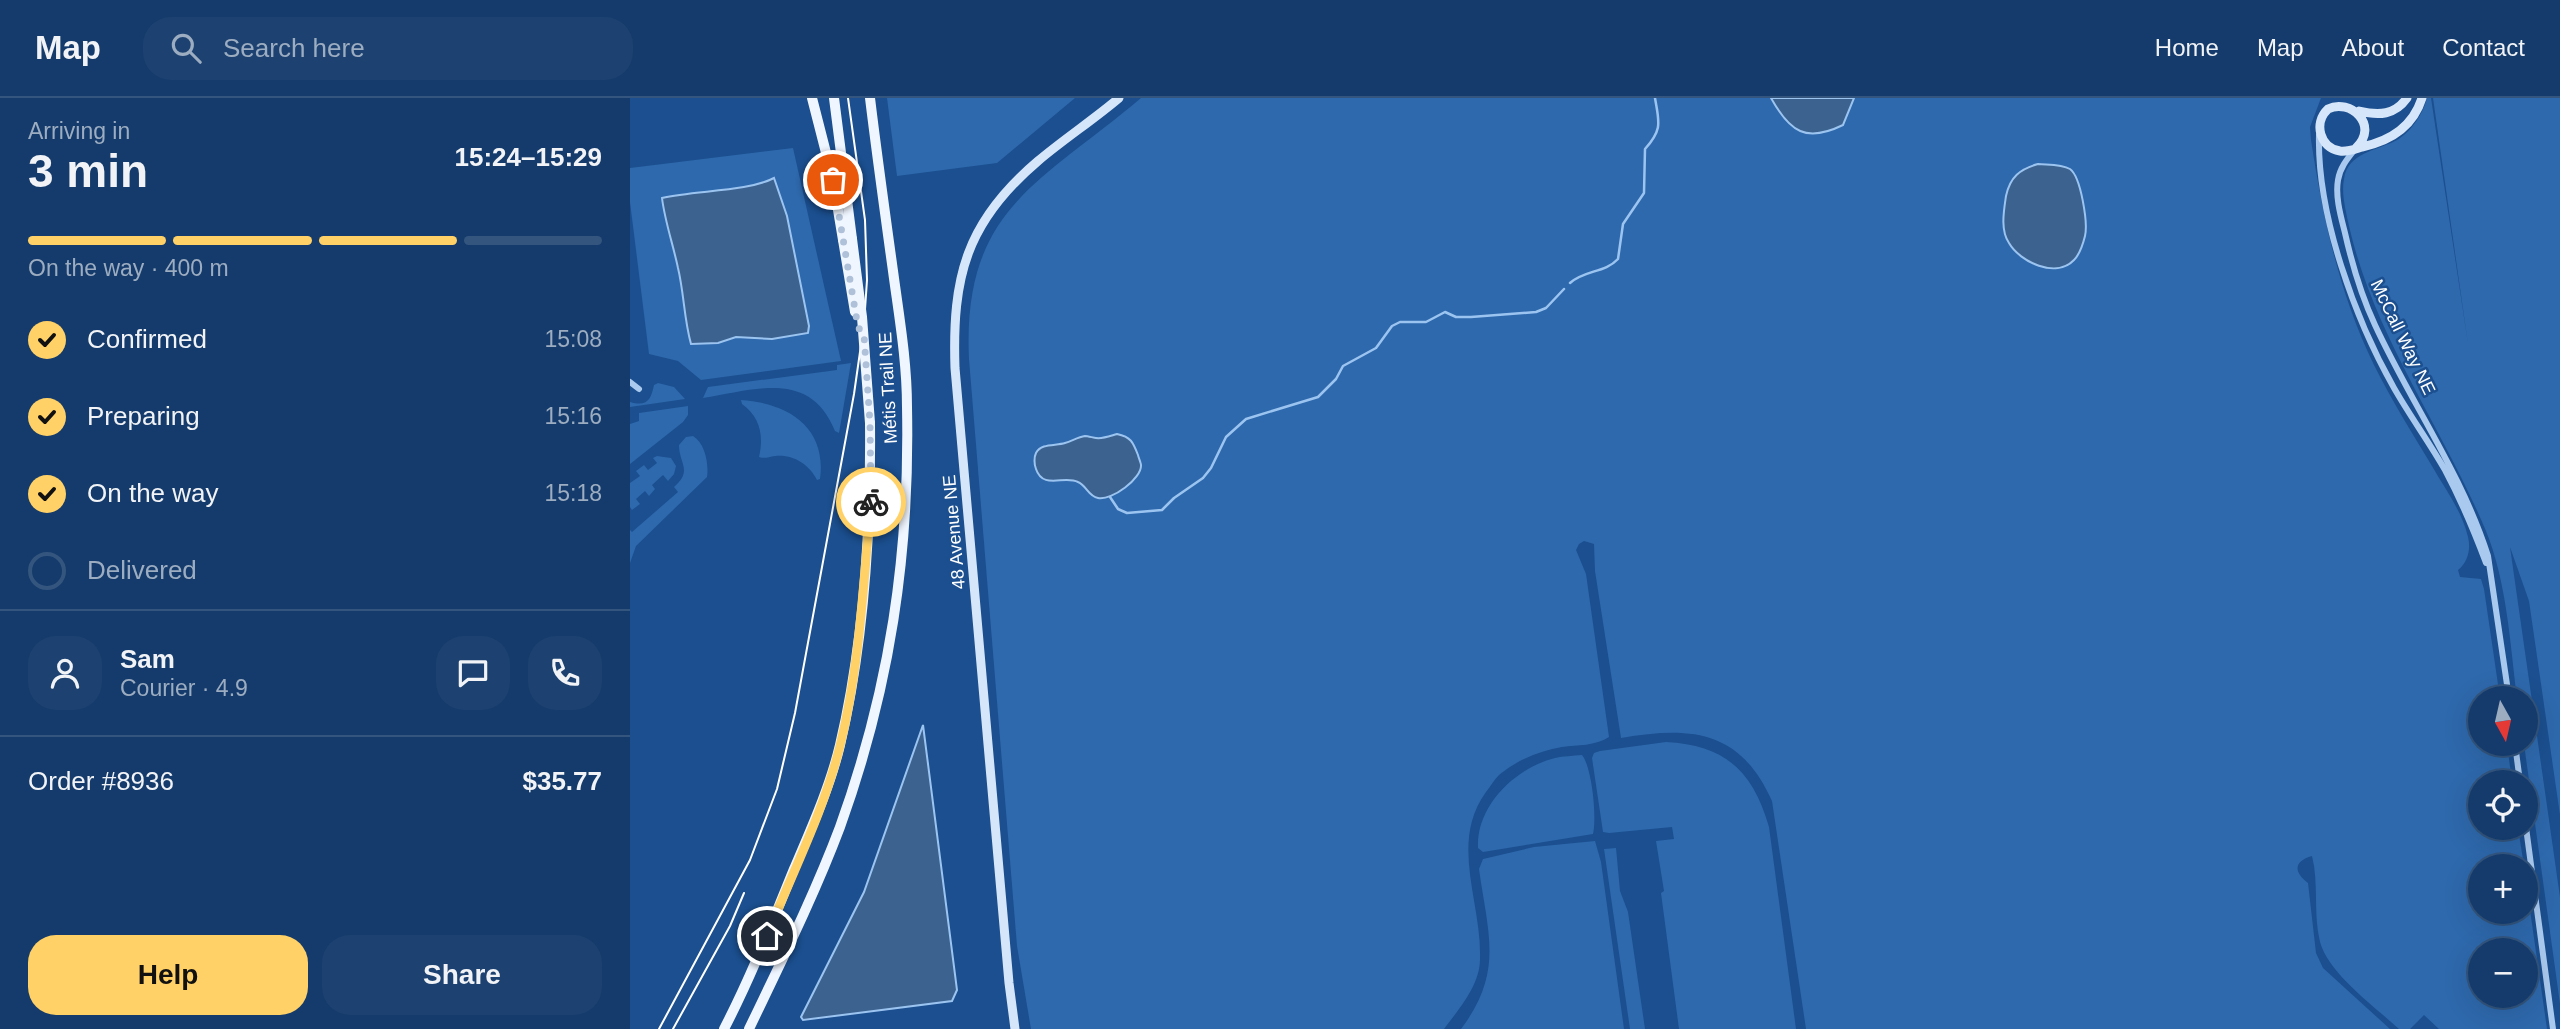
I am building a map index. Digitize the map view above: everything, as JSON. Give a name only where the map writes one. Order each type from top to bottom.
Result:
[{"type":"main road","points":[[812,98],[847,239]]},
{"type":"main road","name":"Métis Trail NE","points":[[724,1029],[746,985],[813,823],[839,747],[854,677],[870,512],[870,423],[864,335],[847,239],[834,98]]},
{"type":"main road","name":"Métis Trail NE","points":[[749,1029],[798,926],[840,827],[884,679],[901,581],[907,492],[908,405],[902,337],[870,98]]},
{"type":"street","name":"48 Avenue NE","points":[[1015,1029],[955,368],[957,295],[970,246],[1006,190],[1037,162],[1119,98]]},
{"type":"street","points":[[2328,98],[2319,127],[2325,142],[2340,150],[2395,136],[2413,116],[2421,98]]},
{"type":"street","points":[[2350,98],[2364,118],[2366,130],[2361,144],[2356,148]]},
{"type":"street","points":[[2322,116],[2338,104],[2353,106],[2372,114],[2388,113],[2397,109],[2407,98]]},
{"type":"street","name":"McCall Way NE","points":[[2319,127],[2321,167],[2329,214],[2352,296],[2394,388],[2444,468],[2491,578]]},
{"type":"street","name":"McCall Way NE","points":[[2356,148],[2342,167],[2337,186],[2341,217],[2361,291],[2390,355],[2470,509],[2488,556],[2507,686]]},
{"type":"street","points":[[630,382],[639,390]]},
{"type":"street","points":[[2528,840],[2553,1029]]},
{"type":"shaded area","points":[[887,98],[1075,98],[997,163],[897,176]]},
{"type":"shaded area","points":[[1141,98],[2321,98],[2310,127],[2311,140],[2327,226],[2342,283],[2374,365],[2462,518],[2469,546],[2468,555],[2458,570],[2460,577],[2481,579],[2484,589],[2498,686],[2468,686],[2468,756],[2509,756],[2510,770],[2468,770],[2468,840],[2520,840],[2522,854],[2468,854],[2468,924],[2532,924],[2534,938],[2468,938],[2468,1008],[2538,1008],[2538,966],[2547,1029],[2439,1029],[2424,1015],[2410,1029],[2399,1029],[2342,978],[2325,954],[2318,931],[2312,856],[2299,864],[2298,871],[2308,883],[2316,953],[2323,968],[2390,1029],[1806,1029],[1772,801],[1759,777],[1745,760],[1729,747],[1711,738],[1670,733],[1621,738],[1595,571],[1594,544],[1584,541],[1576,550],[1586,574],[1609,737],[1592,744],[1553,749],[1513,765],[1499,775],[1475,811],[1468,852],[1479,938],[1479,969],[1468,996],[1444,1029],[1031,1029],[1017,946],[969,359],[970,308],[979,266],[994,232],[1015,204],[1071,153]]},
{"type":"shaded area","points":[[1771,98],[1854,98],[1843,125],[1819,133],[1809,133],[1792,126]]},
{"type":"shaded area","points":[[2427,98],[2431,98],[2468,344],[2433,98],[2560,98],[2560,815],[2529,601],[2510,547],[2530,686],[2516,686],[2499,571],[2486,531],[2375,306],[2360,266],[2344,202],[2344,179],[2351,163],[2364,154],[2402,137],[2423,110]]},
{"type":"shaded area","points":[[793,148],[841,361],[701,380],[678,361],[649,354],[630,202],[630,168]]},
{"type":"shaded area","points":[[2038,164],[2059,165],[2070,169],[2083,201],[2086,230],[2082,246],[2074,260],[2058,268],[2039,266],[2021,256],[2009,243],[2004,232],[2004,207],[2010,184],[2021,171]]},
{"type":"shaded area","points":[[774,178],[787,216],[809,326],[808,333],[772,339],[736,337],[718,343],[691,344],[680,277],[662,198],[750,186]]},
{"type":"shaded area","points":[[851,363],[839,433],[835,431],[824,411],[811,399],[796,391],[761,389],[703,398],[708,387],[837,370],[837,365]]},
{"type":"shaded area","points":[[658,383],[674,387],[685,399],[630,407],[630,402],[648,401],[654,385]]},
{"type":"shaded area","points":[[741,400],[774,406],[801,421],[817,445],[821,461],[820,479],[817,480],[805,465],[794,458],[759,457],[759,427]]},
{"type":"shaded area","points":[[688,406],[688,415],[683,422],[630,464],[630,424],[639,421],[639,413]]},
{"type":"shaded area","points":[[1117,434],[1131,441],[1141,465],[1132,482],[1111,496],[1095,497],[1081,484],[1072,480],[1044,479],[1036,469],[1035,456],[1041,448],[1085,436],[1101,438]]},
{"type":"shaded area","points":[[693,436],[701,444],[705,454],[707,477],[636,546],[630,563],[630,530],[632,532],[678,492],[674,487],[684,471],[679,445],[686,437]]},
{"type":"shaded area","points":[[653,458],[671,458],[676,466],[674,474],[668,481],[663,475],[652,485],[655,489],[649,496],[645,491],[636,499],[640,504],[632,510],[630,483],[640,476],[636,471],[644,465],[648,470],[657,463]]},
{"type":"shaded area","points":[[923,725],[957,990],[952,1001],[803,1020],[801,1017],[864,892]]},
{"type":"shaded area","points":[[1666,742],[1687,744],[1720,755],[1745,776],[1762,807],[1769,827],[1796,1029],[1679,1029],[1656,841],[1674,839],[1672,827],[1603,832],[1592,758],[1594,753],[1600,751]]},
{"type":"shaded area","points":[[2538,743],[2560,897],[2560,1004],[2537,840],[2538,770],[2528,770],[2526,756],[2538,756]]},
{"type":"shaded area","points":[[1582,755],[1589,770],[1593,793],[1593,834],[1483,852],[1478,848],[1479,832],[1491,804],[1513,780],[1540,763],[1558,757]]},
{"type":"shaded area","points":[[1595,841],[1601,862],[1624,1029],[1461,1029],[1483,989],[1488,970],[1489,933],[1479,869],[1483,859],[1534,847]]},
{"type":"shaded area","points":[[1616,848],[1620,891],[1628,912],[1645,1029],[1630,1029],[1604,849]]},
{"type":"waterway","points":[[1570,283],[1607,267],[1618,259],[1623,224],[1644,193],[1645,149],[1655,136],[1658,125],[1655,98]]},
{"type":"waterway","points":[[1110,497],[1118,509],[1127,513],[1162,510],[1203,478],[1226,437],[1246,419],[1318,397],[1336,379],[1343,366],[1376,348],[1392,326],[1400,322],[1426,322],[1445,312],[1456,317],[1536,312],[1546,308],[1564,289]]},
{"type":"tram line","points":[[659,1029],[750,860],[777,789],[795,713],[854,394],[864,324],[867,280],[865,220],[848,98]]},
{"type":"tram line","points":[[673,1029],[730,926],[744,893]]},
{"type":"way so far","points":[[833,180],[858,327],[864,335],[870,423],[871,502]]},
{"type":"route","points":[[767,936],[818,811],[839,747],[854,677],[871,502]]}]
